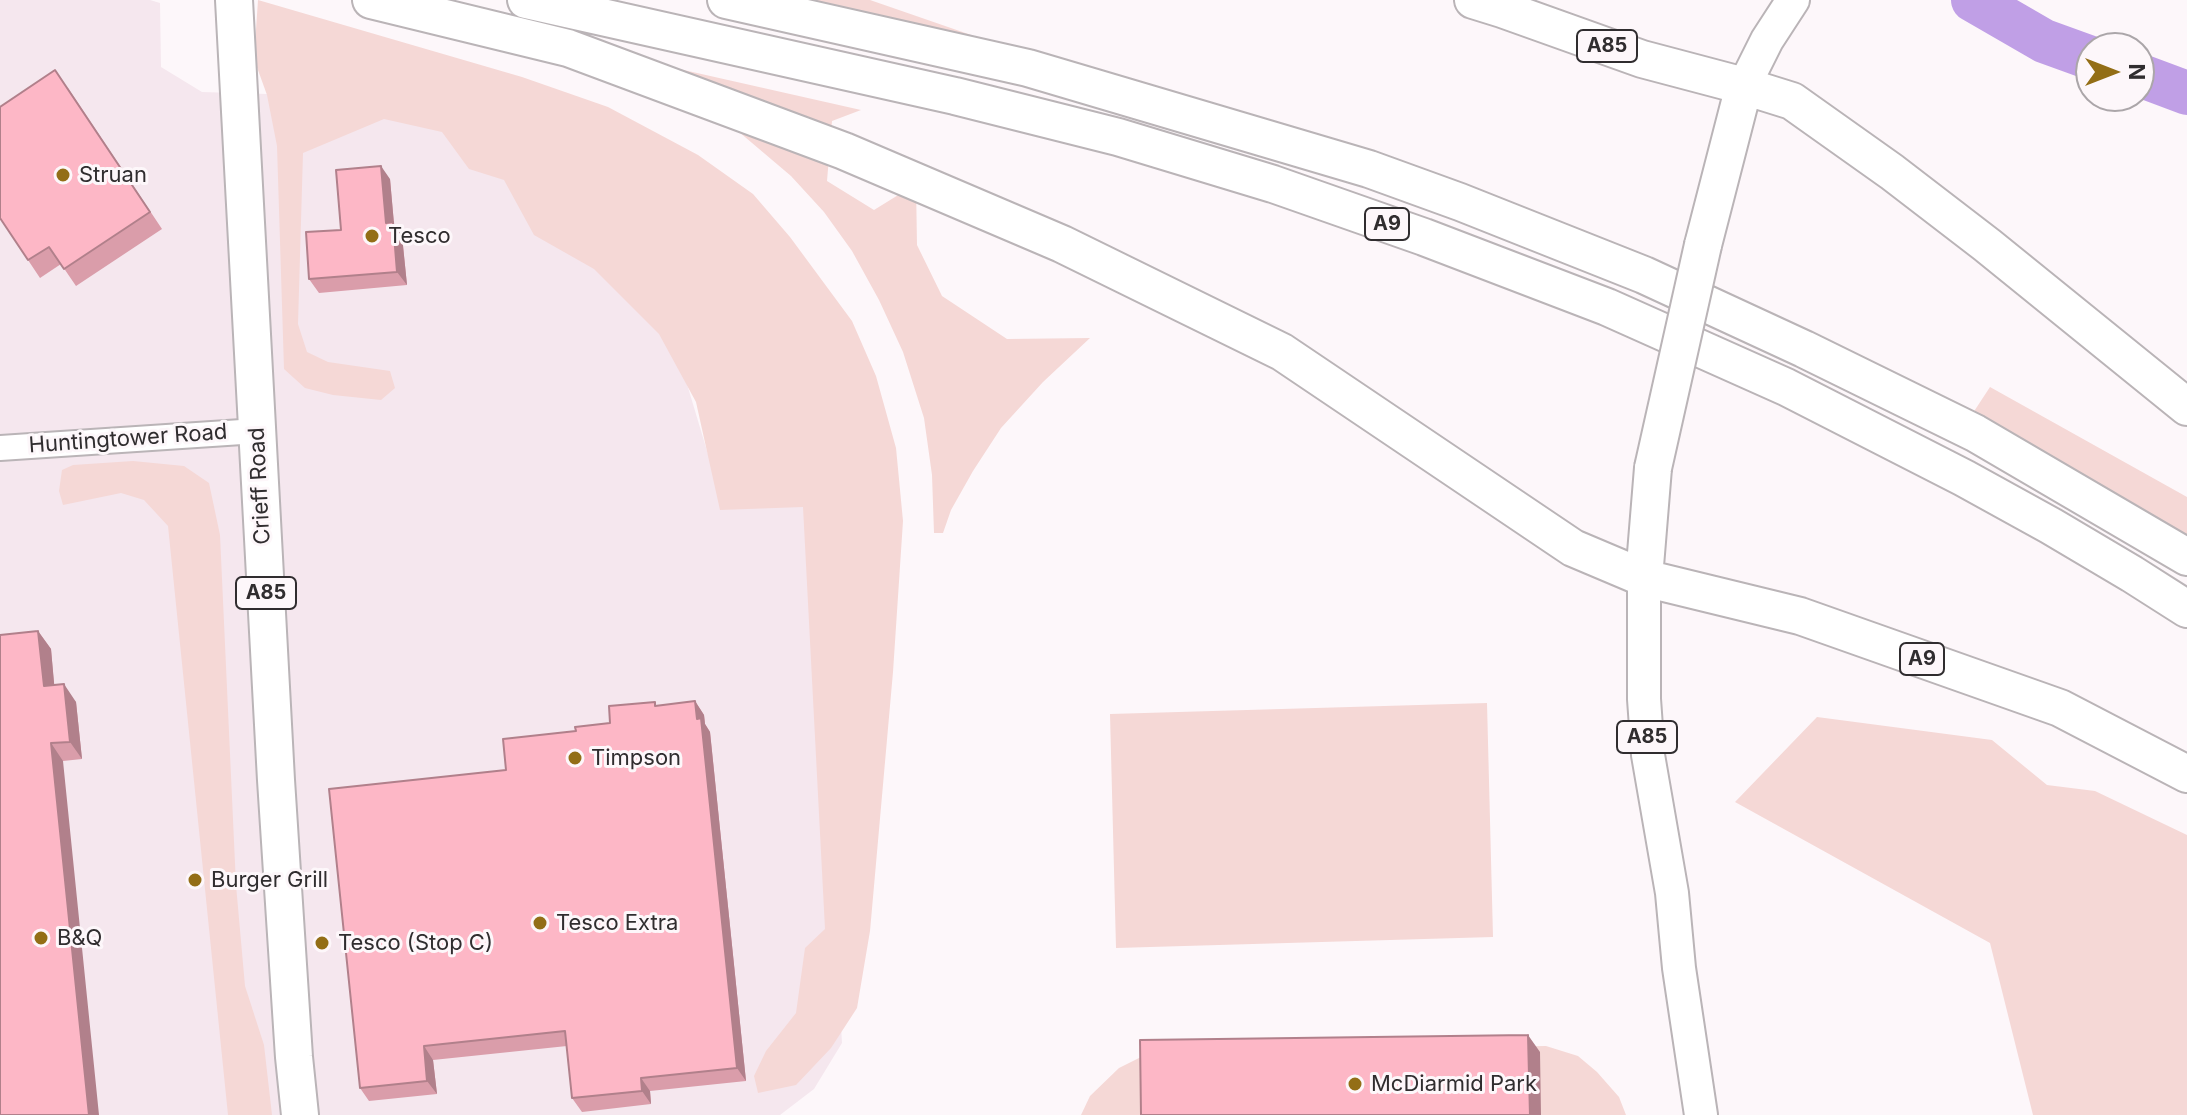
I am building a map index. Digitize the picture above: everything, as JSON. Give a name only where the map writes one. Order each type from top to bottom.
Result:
[{"type":"highway","name":"Crieff Road","points":[[234,0],[275,764],[300,1115]]},
{"type":"highway","name":"A9","points":[[371,0],[568,48],[844,151],[1062,244],[1282,352],[1573,548],[1644,578],[1800,616],[2060,708],[2187,774]]},
{"type":"highway","name":"A9","points":[[526,0],[955,96],[1118,137],[1273,184],[1424,237],[1607,307],[1786,387],[2051,526],[2187,609]]},
{"type":"highway","name":"A9","points":[[726,0],[1028,68],[1356,164],[1460,202],[1644,275],[1804,349],[1975,433],[2187,557]]},
{"type":"highway","name":"A85","points":[[1473,0],[1642,59],[1744,86],[1703,245],[1653,468],[1644,578]]},
{"type":"highway","points":[[1744,86],[1792,101],[1892,172],[2187,407]]},
{"type":"main road","points":[[1744,86],[1767,40],[1793,0]]},
{"type":"main road","name":"A85","points":[[1644,578],[1644,699],[1648,755],[1672,893],[1679,968],[1701,1115]]},
{"type":"street","name":"Huntingtower Road","points":[[0,448],[257,431]]},
{"type":"shaded area","points":[[0,0],[150,0],[160,3],[161,67],[202,92],[364,97],[424,107],[669,324],[722,501],[811,496],[842,1043],[814,1089],[780,1115],[0,1115]]},
{"type":"shaded area","points":[[258,0],[522,77],[608,107],[698,155],[753,194],[790,237],[852,321],[876,376],[896,448],[903,521],[893,672],[870,931],[857,1008],[831,1048],[796,1085],[758,1093],[754,1076],[766,1051],[796,1013],[805,948],[825,929],[803,507],[720,510],[696,402],[659,334],[594,269],[534,235],[504,180],[469,169],[442,132],[384,119],[303,153],[298,324],[307,352],[328,362],[390,371],[395,388],[381,400],[333,395],[305,388],[284,369],[277,146],[267,95],[254,59]]},
{"type":"shaded area","points":[[774,0],[870,0],[1104,81]]},
{"type":"shaded area","points":[[431,13],[861,110],[832,121],[827,181],[874,210],[916,184],[917,245],[942,296],[1007,339],[1090,338],[1043,382],[1001,428],[951,510],[943,533],[934,533],[932,475],[924,418],[903,352],[852,251],[824,212],[791,176],[732,126]]},
{"type":"shaded area","points":[[1990,387],[2187,497],[2187,551],[1969,419]]},
{"type":"shaded area","points":[[133,461],[184,466],[209,483],[220,535],[236,885],[245,986],[264,1045],[272,1115],[228,1115],[168,526],[144,500],[121,493],[63,505],[59,491],[62,470],[73,465]]},
{"type":"shaded area","points":[[1487,703],[1493,937],[1116,948],[1110,714]]},
{"type":"shaded area","points":[[1817,717],[1992,740],[2047,785],[2095,791],[2187,835],[2187,1115],[2033,1115],[1990,943],[1735,802]]},
{"type":"shaded area","name":"McDiarmid Park","points":[[1546,1046],[1578,1056],[1597,1072],[1619,1097],[1626,1115],[1081,1115],[1090,1096],[1119,1068],[1151,1052]]},
{"type":"building","name":"Struan","points":[[55,70],[150,212],[64,269],[49,247],[28,260],[0,218],[0,107]]},
{"type":"building","name":"Tesco","points":[[381,166],[386,223],[393,222],[397,272],[309,279],[306,232],[341,230],[336,170]]},
{"type":"building","name":"B&Q","points":[[38,631],[44,686],[64,684],[70,742],[51,743],[89,1115],[0,1115],[0,635]]},
{"type":"building","name":"Tesco Extra","points":[[695,701],[697,719],[701,718],[737,1068],[641,1078],[642,1091],[572,1098],[565,1031],[424,1046],[427,1081],[360,1088],[329,789],[506,770],[503,739],[576,731],[575,727],[610,723],[609,706],[655,702],[655,706]]},
{"type":"building","name":"McDiarmid Park","points":[[1528,1035],[1530,1115],[1141,1115],[1140,1040]]},
{"type":"waterway","points":[[1973,0],[2044,41],[2075,52]]},
{"type":"waterway","points":[[2155,81],[2187,93]]},
{"type":"place","name":"Struan","points":[[63,175]]},
{"type":"place","name":"Tesco","points":[[372,236]]},
{"type":"place","name":"Timpson","points":[[575,758]]},
{"type":"place","name":"Burger Grill","points":[[195,880]]},
{"type":"place","name":"Tesco Extra","points":[[540,923]]},
{"type":"place","name":"B&Q","points":[[41,938]]},
{"type":"place","name":"Tesco (Stop C)","points":[[322,943]]},
{"type":"place","name":"McDiarmid Park","points":[[1355,1084]]}]
